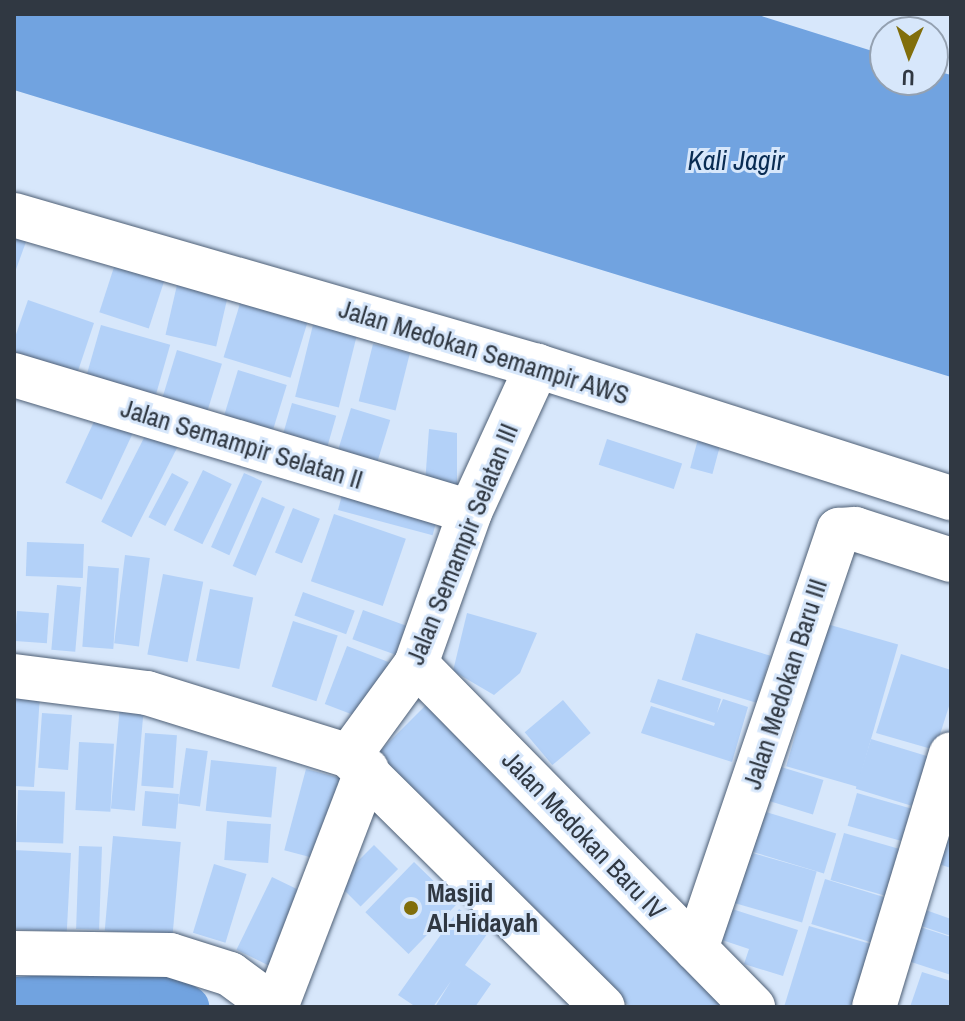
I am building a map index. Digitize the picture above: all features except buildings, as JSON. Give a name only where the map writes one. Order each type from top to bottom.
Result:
[{"type":"street","name":"Jalan Medokan Semampir AWS","points":[[14,215],[537,366],[951,498]]},
{"type":"street","name":"Jalan Semampir Selatan III","points":[[275,1007],[358,763],[416,664],[470,512],[537,366]]},
{"type":"street","name":"Jalan Semampir Selatan II","points":[[14,375],[470,512]]},
{"type":"street","name":"Jalan Medokan Baru III","points":[[696,949],[839,530],[855,529],[951,560]]},
{"type":"street","name":"Jalan Medokan Baru IV","points":[[416,664],[753,1007]]},
{"type":"street","points":[[14,676],[147,693],[358,763],[603,1007]]},
{"type":"street","points":[[874,1007],[951,754]]},
{"type":"street","points":[[14,953],[170,955],[230,974],[275,1007]]},
{"type":"water","name":"Kali Jagir","points":[[14,14],[755,14],[869,50],[869,96],[949,96],[951,75],[951,377],[14,90]]},
{"type":"waterway","points":[[14,998],[160,990],[188,1007]]},
{"type":"place","name":"Masjid Al-Hidayah","points":[[411,908]]}]
